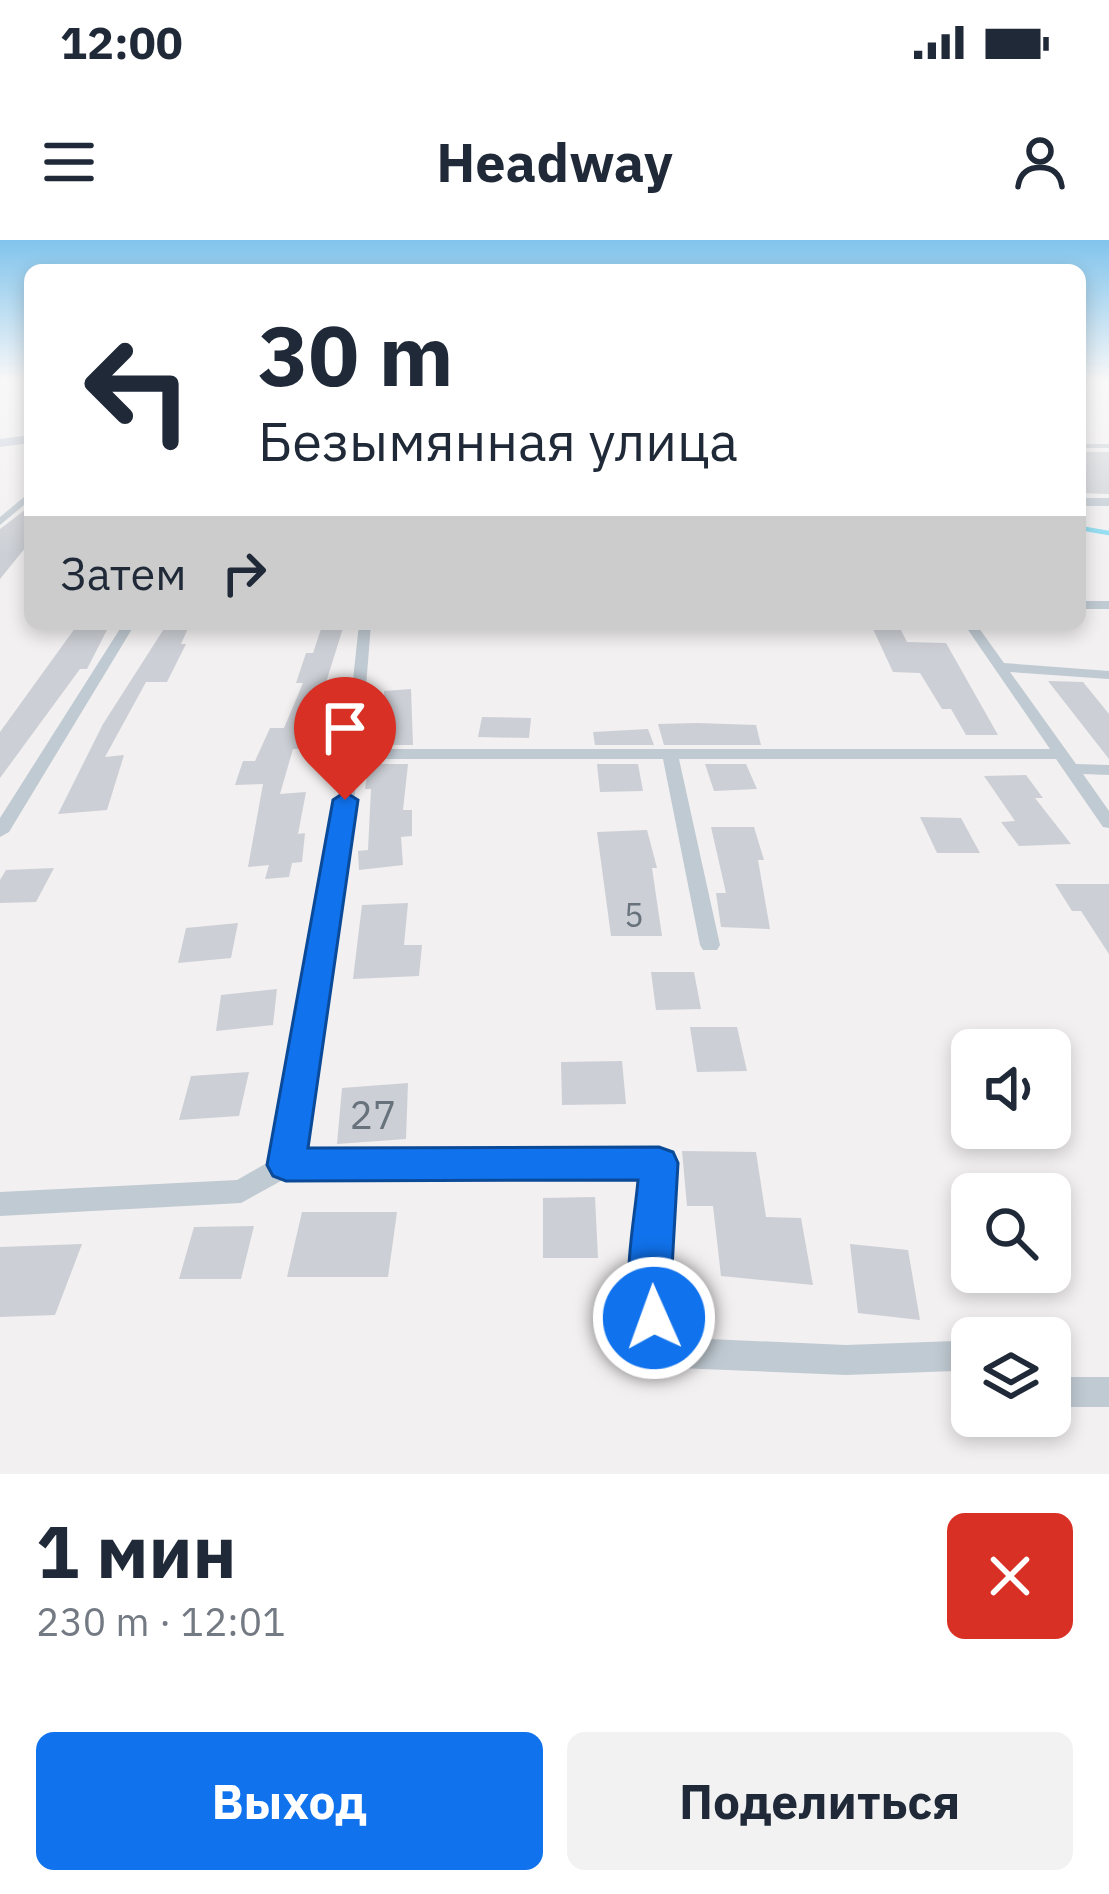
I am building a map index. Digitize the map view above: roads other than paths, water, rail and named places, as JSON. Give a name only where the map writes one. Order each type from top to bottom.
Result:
[{"type":"street","points":[[0,522],[24,500]]},
{"type":"street","points":[[0,832],[125,630]]},
{"type":"street","points":[[286,1165],[353,754],[364,630]]},
{"type":"street","points":[[974,630],[1109,823]]},
{"type":"street","points":[[1001,667],[1109,675]]},
{"type":"street","points":[[353,754],[1060,754]]},
{"type":"street","points":[[670,754],[710,945]]},
{"type":"street","points":[[1072,770],[1109,770]]},
{"type":"street","points":[[0,1204],[241,1191],[286,1165],[659,1163],[651,1268],[654,1318],[678,1353],[846,1360],[951,1356]]},
{"type":"street","points":[[1071,1392],[1109,1392]]},
{"type":"waterway","points":[[1086,529],[1109,533]]}]
